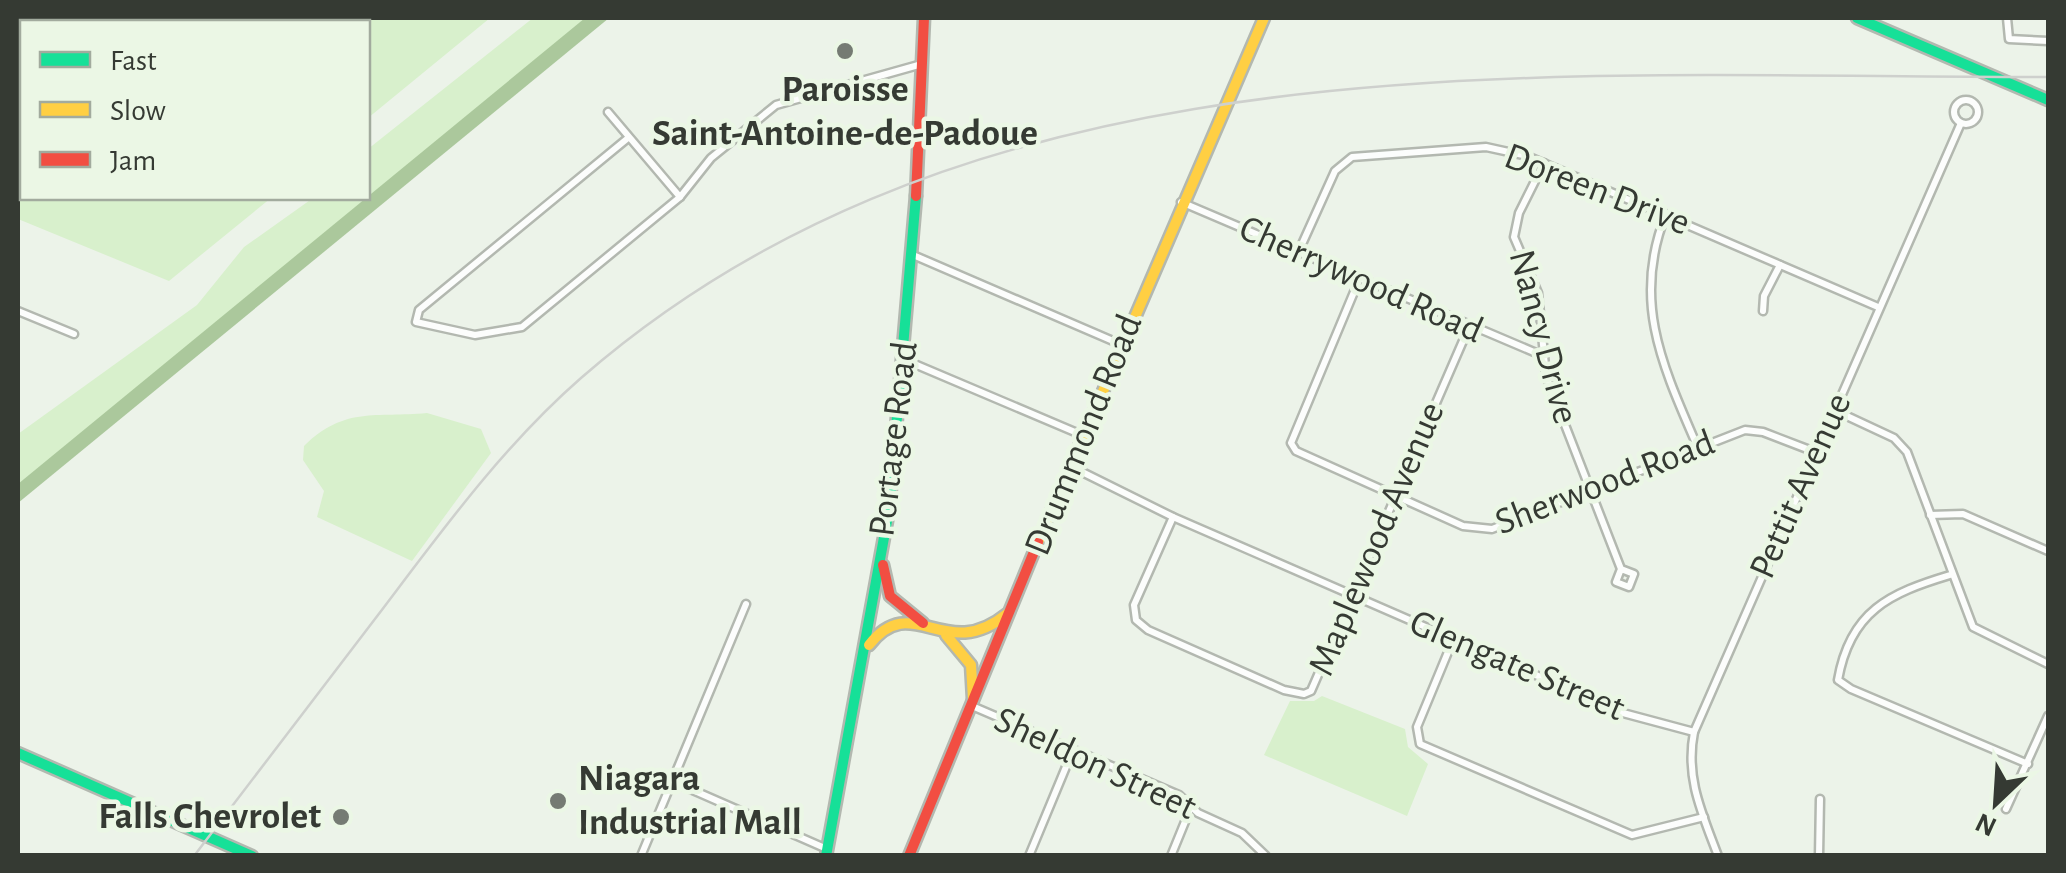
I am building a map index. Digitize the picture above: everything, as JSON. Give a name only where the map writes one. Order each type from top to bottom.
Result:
[{"type":"main road","name":"Portage Road","points":[[826,852],[884,537],[905,360],[924,18]]},
{"type":"main road","name":"Drummond Road","points":[[909,856],[1120,344],[1264,18]]},
{"type":"main road","points":[[1857,18],[2048,100]]},
{"type":"main road","points":[[884,537],[885,584],[890,596],[924,624],[958,638],[980,635],[1012,608]]},
{"type":"main road","points":[[865,652],[876,631],[885,626],[924,624]]},
{"type":"main road","points":[[944,633],[971,665],[975,684],[972,706]]},
{"type":"main road","points":[[18,753],[252,856]]},
{"type":"street","points":[[2007,18],[2010,39],[2048,40]]},
{"type":"street","points":[[628,138],[419,310],[416,322],[475,336],[522,327],[680,197],[711,158],[776,105],[924,63]]},
{"type":"street","points":[[608,112],[680,197]]},
{"type":"street","name":"Pettit Avenue","points":[[1718,856],[1690,770],[1694,732],[1961,123]]},
{"type":"street","name":"Doreen Drive","points":[[1298,253],[1335,172],[1352,157],[1486,147],[1544,163],[1878,307]]},
{"type":"street","name":"Nancy Drive","points":[[1544,163],[1519,213],[1514,237],[1538,293],[1541,356],[1621,568]]},
{"type":"street","name":"Cherrywood Road","points":[[1181,202],[1541,356]]},
{"type":"street","points":[[1666,214],[1649,265],[1655,341],[1698,448]]},
{"type":"street","points":[[913,255],[1120,344]]},
{"type":"street","points":[[1763,311],[1780,265]]},
{"type":"street","name":"Sherwood Road","points":[[1359,280],[1291,444],[1296,451],[1482,531],[1754,430],[1815,452]]},
{"type":"street","points":[[18,311],[74,334]]},
{"type":"street","name":"Maplewood Avenue","points":[[1173,517],[1134,605],[1136,620],[1199,652],[1304,694],[1318,683],[1469,328]]},
{"type":"street","points":[[905,360],[1083,436]]},
{"type":"street","points":[[1834,410],[1901,444],[1973,627],[2048,664]]},
{"type":"street","name":"Glengate Street","points":[[1070,466],[1173,517],[1623,713],[1694,732]]},
{"type":"street","points":[[1930,514],[1964,514],[2048,551]]},
{"type":"street","points":[[1950,575],[1876,604],[1862,623],[1838,680],[1852,690],[2028,764]]},
{"type":"street","points":[[641,856],[746,604]]},
{"type":"street","points":[[1453,640],[1417,726],[1420,744],[1632,835],[1704,817]]},
{"type":"street","name":"Sheldon Street","points":[[972,706],[1178,795],[1191,808],[1242,832],[1266,856]]},
{"type":"street","points":[[2006,809],[2048,716]]},
{"type":"street","points":[[1029,856],[1072,750]]},
{"type":"street","points":[[672,782],[826,852]]},
{"type":"street","points":[[1820,799],[1820,856]]},
{"type":"street","points":[[1171,856],[1191,808]]},
{"type":"shaded area","points":[[18,18],[490,18],[370,116],[370,20],[20,20],[20,200],[269,200],[169,281],[18,219]]},
{"type":"shaded area","points":[[533,18],[590,18],[370,198],[370,147]]},
{"type":"shaded area","points":[[585,18],[609,18],[18,503],[18,484],[364,200],[370,200],[370,195]]},
{"type":"shaded area","points":[[310,200],[367,200],[18,485],[18,434],[197,305],[244,247]]},
{"type":"shaded area","points":[[427,413],[481,429],[491,453],[412,561],[317,517],[324,491],[303,460],[304,446],[319,433],[347,419]]},
{"type":"shaded area","points":[[1322,696],[1405,729],[1408,747],[1428,764],[1407,816],[1264,755],[1290,701],[1314,701]]},
{"type":"railway","points":[[194,856],[449,522],[552,405],[581,378],[739,265],[910,183],[1091,129],[1280,97],[1472,80],[1666,75],[2048,77]]},
{"type":"traffic: fast","points":[[1857,18],[2048,100]]},
{"type":"traffic: fast","points":[[826,856],[889,510],[916,196]]},
{"type":"traffic: fast","points":[[18,753],[252,856]]},
{"type":"traffic: slow","points":[[1038,542],[1264,18]]},
{"type":"traffic: slow","points":[[869,645],[885,630],[900,624],[965,632],[985,628],[1007,614]]},
{"type":"traffic: slow","points":[[946,635],[971,665],[973,699]]},
{"type":"traffic: jam","points":[[916,196],[924,18]]},
{"type":"traffic: jam","points":[[909,856],[1038,542]]},
{"type":"traffic: jam","points":[[883,565],[890,596],[923,623]]},
{"type":"place","name":"Paroisse Saint-Antoine-de-Padoue","points":[[845,51]]},
{"type":"place","name":"Niagara Industrial Mall","points":[[558,801]]},
{"type":"place","name":"Falls Chevrolet","points":[[341,817]]}]
